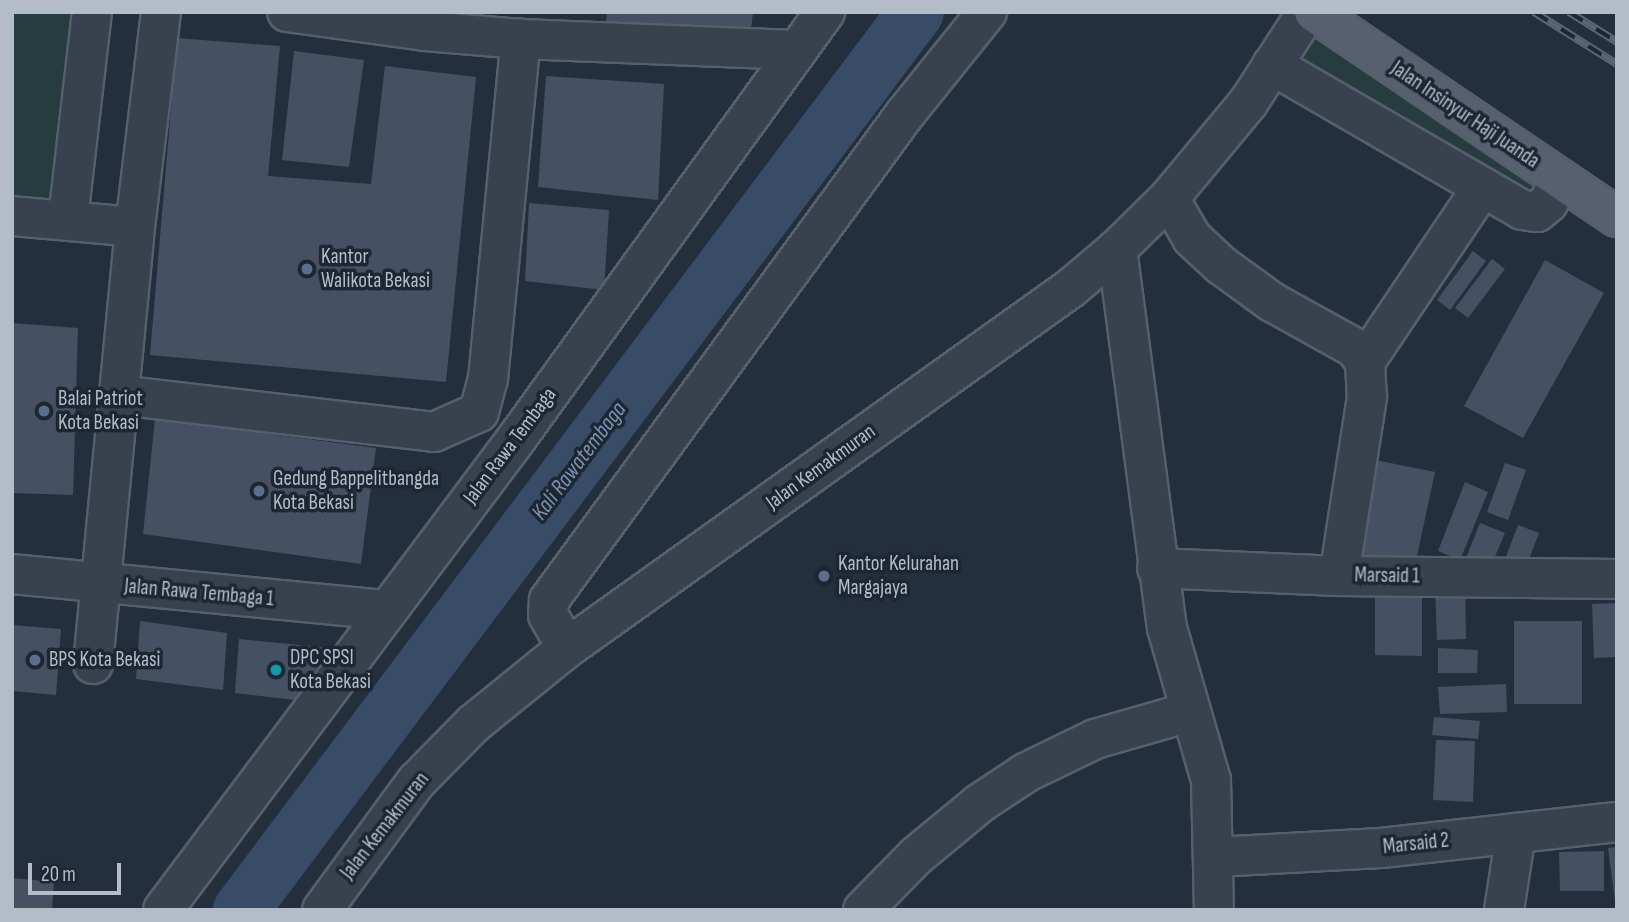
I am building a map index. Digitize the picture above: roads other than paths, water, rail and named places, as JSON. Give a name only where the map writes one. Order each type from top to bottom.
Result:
[{"type":"main road","name":"Jalan Insinyur Haji Juanda","points":[[1314,12],[1617,217]]},
{"type":"street","points":[[68,219],[92,12]]},
{"type":"street","points":[[93,664],[135,227],[161,12]]},
{"type":"street","points":[[287,12],[427,22],[521,39],[566,27],[798,50]]},
{"type":"street","name":"Jalan Rawa Tembaga","points":[[163,910],[516,438],[825,12]]},
{"type":"street","points":[[567,648],[548,615],[549,600],[905,114],[987,12]]},
{"type":"street","name":"Jalan Kemakmuran","points":[[322,910],[416,782],[473,724],[567,648],[1071,288],[1117,249],[1169,198],[1248,103],[1307,12]]},
{"type":"street","points":[[119,395],[435,432],[479,412],[488,379],[521,39]]},
{"type":"street","points":[[1272,65],[1522,210],[1537,212],[1548,203],[1561,179]]},
{"type":"street","points":[[1365,362],[1482,187]]},
{"type":"street","points":[[1169,198],[1192,238],[1221,265],[1272,302],[1355,348],[1365,362],[1367,397],[1339,576]]},
{"type":"street","points":[[12,216],[135,227]]},
{"type":"street","points":[[1117,249],[1167,628],[1210,780],[1215,857],[1214,910]]},
{"type":"street","name":"Marsaid 1","points":[[1157,568],[1339,576],[1617,579]]},
{"type":"street","name":"Jalan Rawa Tembaga 1","points":[[12,574],[386,610]]},
{"type":"street","points":[[863,910],[916,856],[980,803],[1027,772],[1095,739],[1189,712]]},
{"type":"street","name":"Marsaid 2","points":[[1215,857],[1381,848],[1617,822]]},
{"type":"street","points":[[1504,910],[1516,833]]},
{"type":"waterway","name":"Kali Rawatembaga","points":[[241,910],[916,12]]},
{"type":"railway","points":[[1534,12],[1617,64]]},
{"type":"railway","points":[[1569,12],[1617,42]]},
{"type":"place","name":"Kantor Walikota Bekasi","points":[[307,269]]},
{"type":"place","name":"Balai Patriot Kota Bekasi","points":[[44,411]]},
{"type":"place","name":"Gedung Bappelitbangda Kota Bekasi","points":[[259,491]]},
{"type":"place","name":"Kantor Kelurahan Margajaya","points":[[824,576]]},
{"type":"place","name":"BPS Kota Bekasi","points":[[35,660]]},
{"type":"place","name":"DPC SPSI Kota Bekasi","points":[[276,670]]}]
